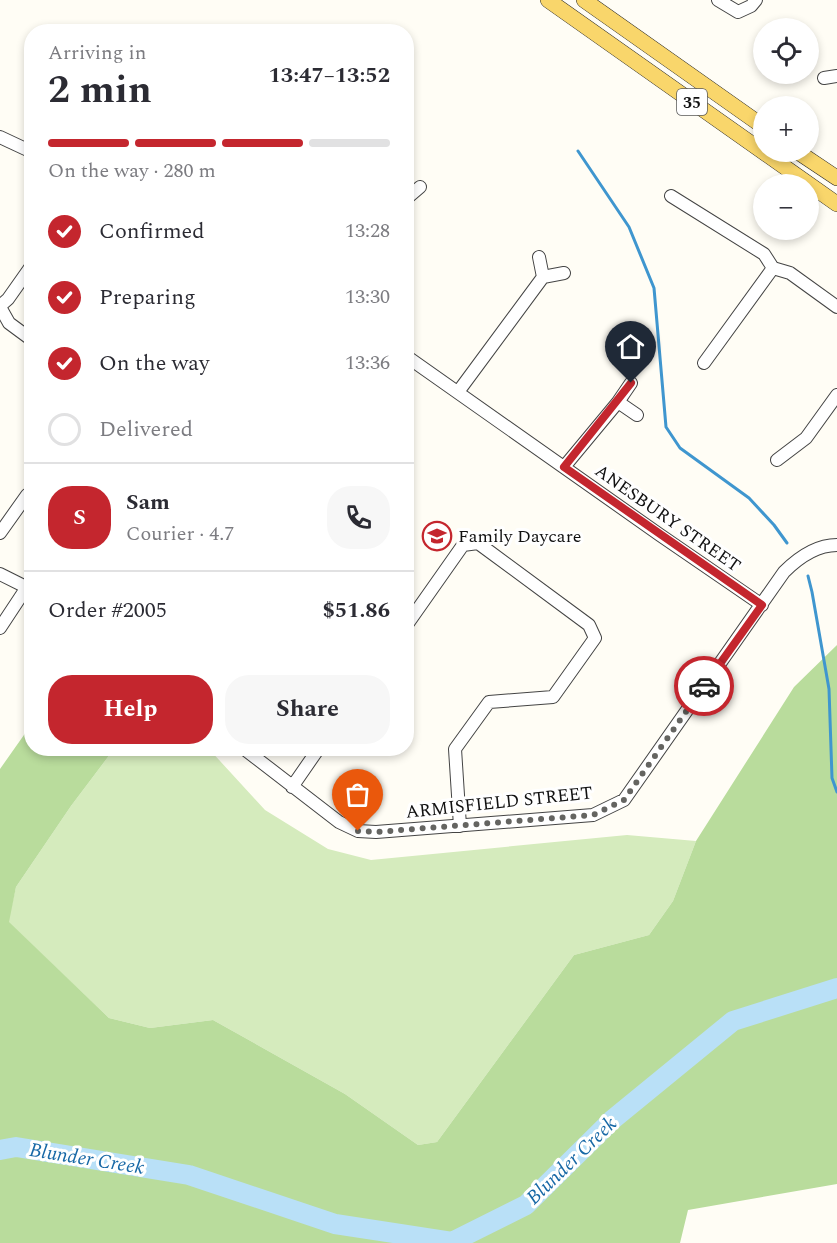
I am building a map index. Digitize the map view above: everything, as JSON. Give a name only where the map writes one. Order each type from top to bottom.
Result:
[{"type":"main road","name":"35","points":[[548,0],[837,204]]},
{"type":"main road","name":"35","points":[[584,0],[753,119]]},
{"type":"main road","points":[[813,162],[837,178]]},
{"type":"street","points":[[718,0],[738,12],[751,6],[756,0]]},
{"type":"street","points":[[0,137],[24,148]]},
{"type":"street","points":[[414,192],[420,187]]},
{"type":"street","points":[[672,196],[764,254],[773,268],[790,273],[837,307]]},
{"type":"street","points":[[539,257],[543,277]]},
{"type":"street","points":[[704,363],[773,268]]},
{"type":"street","points":[[458,392],[543,277],[564,273]]},
{"type":"street","points":[[24,276],[8,299],[0,306],[9,324],[24,334]]},
{"type":"street","name":"ANESBURY STREET","points":[[414,363],[762,605]]},
{"type":"street","points":[[564,467],[631,383]]},
{"type":"street","points":[[777,460],[806,438],[837,395]]},
{"type":"street","points":[[618,402],[637,414]]},
{"type":"street","points":[[0,533],[24,499]]},
{"type":"street","points":[[414,615],[463,545],[478,543],[589,625],[596,638],[553,697],[489,702],[455,749],[460,826]]},
{"type":"street","name":"ARMISFIELD STREET","points":[[253,756],[339,822],[358,831],[376,832],[593,815],[624,800],[784,572],[811,551],[827,545],[837,545]]},
{"type":"street","points":[[0,574],[24,586]]},
{"type":"street","points":[[0,628],[24,596]]},
{"type":"street","points":[[292,787],[313,756]]},
{"type":"green space","points":[[837,645],[837,1184],[688,1210],[680,1243],[0,1243],[0,769],[24,735],[24,756],[109,756],[71,806],[16,887],[9,922],[109,1018],[150,1028],[213,1020],[345,1094],[418,1145],[437,1142],[574,955],[649,935],[673,901],[696,841],[794,687]]},
{"type":"green space","points":[[109,756],[215,756],[265,810],[328,849],[371,860],[627,835],[696,841],[673,901],[649,935],[574,955],[437,1142],[418,1145],[345,1094],[213,1020],[150,1028],[109,1018],[8,922],[16,887],[71,806]]},
{"type":"waterway","points":[[578,151],[629,227],[654,288],[666,427],[680,448],[749,498],[787,543]]},
{"type":"waterway","points":[[808,576],[829,689],[832,778],[837,792]]},
{"type":"waterway","name":"Blunder Creek","points":[[0,1150],[16,1147],[189,1175],[335,1224],[452,1242],[526,1205],[612,1120],[733,1021],[837,988]]},
{"type":"way so far","points":[[358,831],[376,832],[593,815],[624,800],[704,686]]},
{"type":"place","name":"Family Daycare","points":[[437,536]]},
{"type":"route","points":[[631,383],[564,467],[762,605],[704,686]]}]
